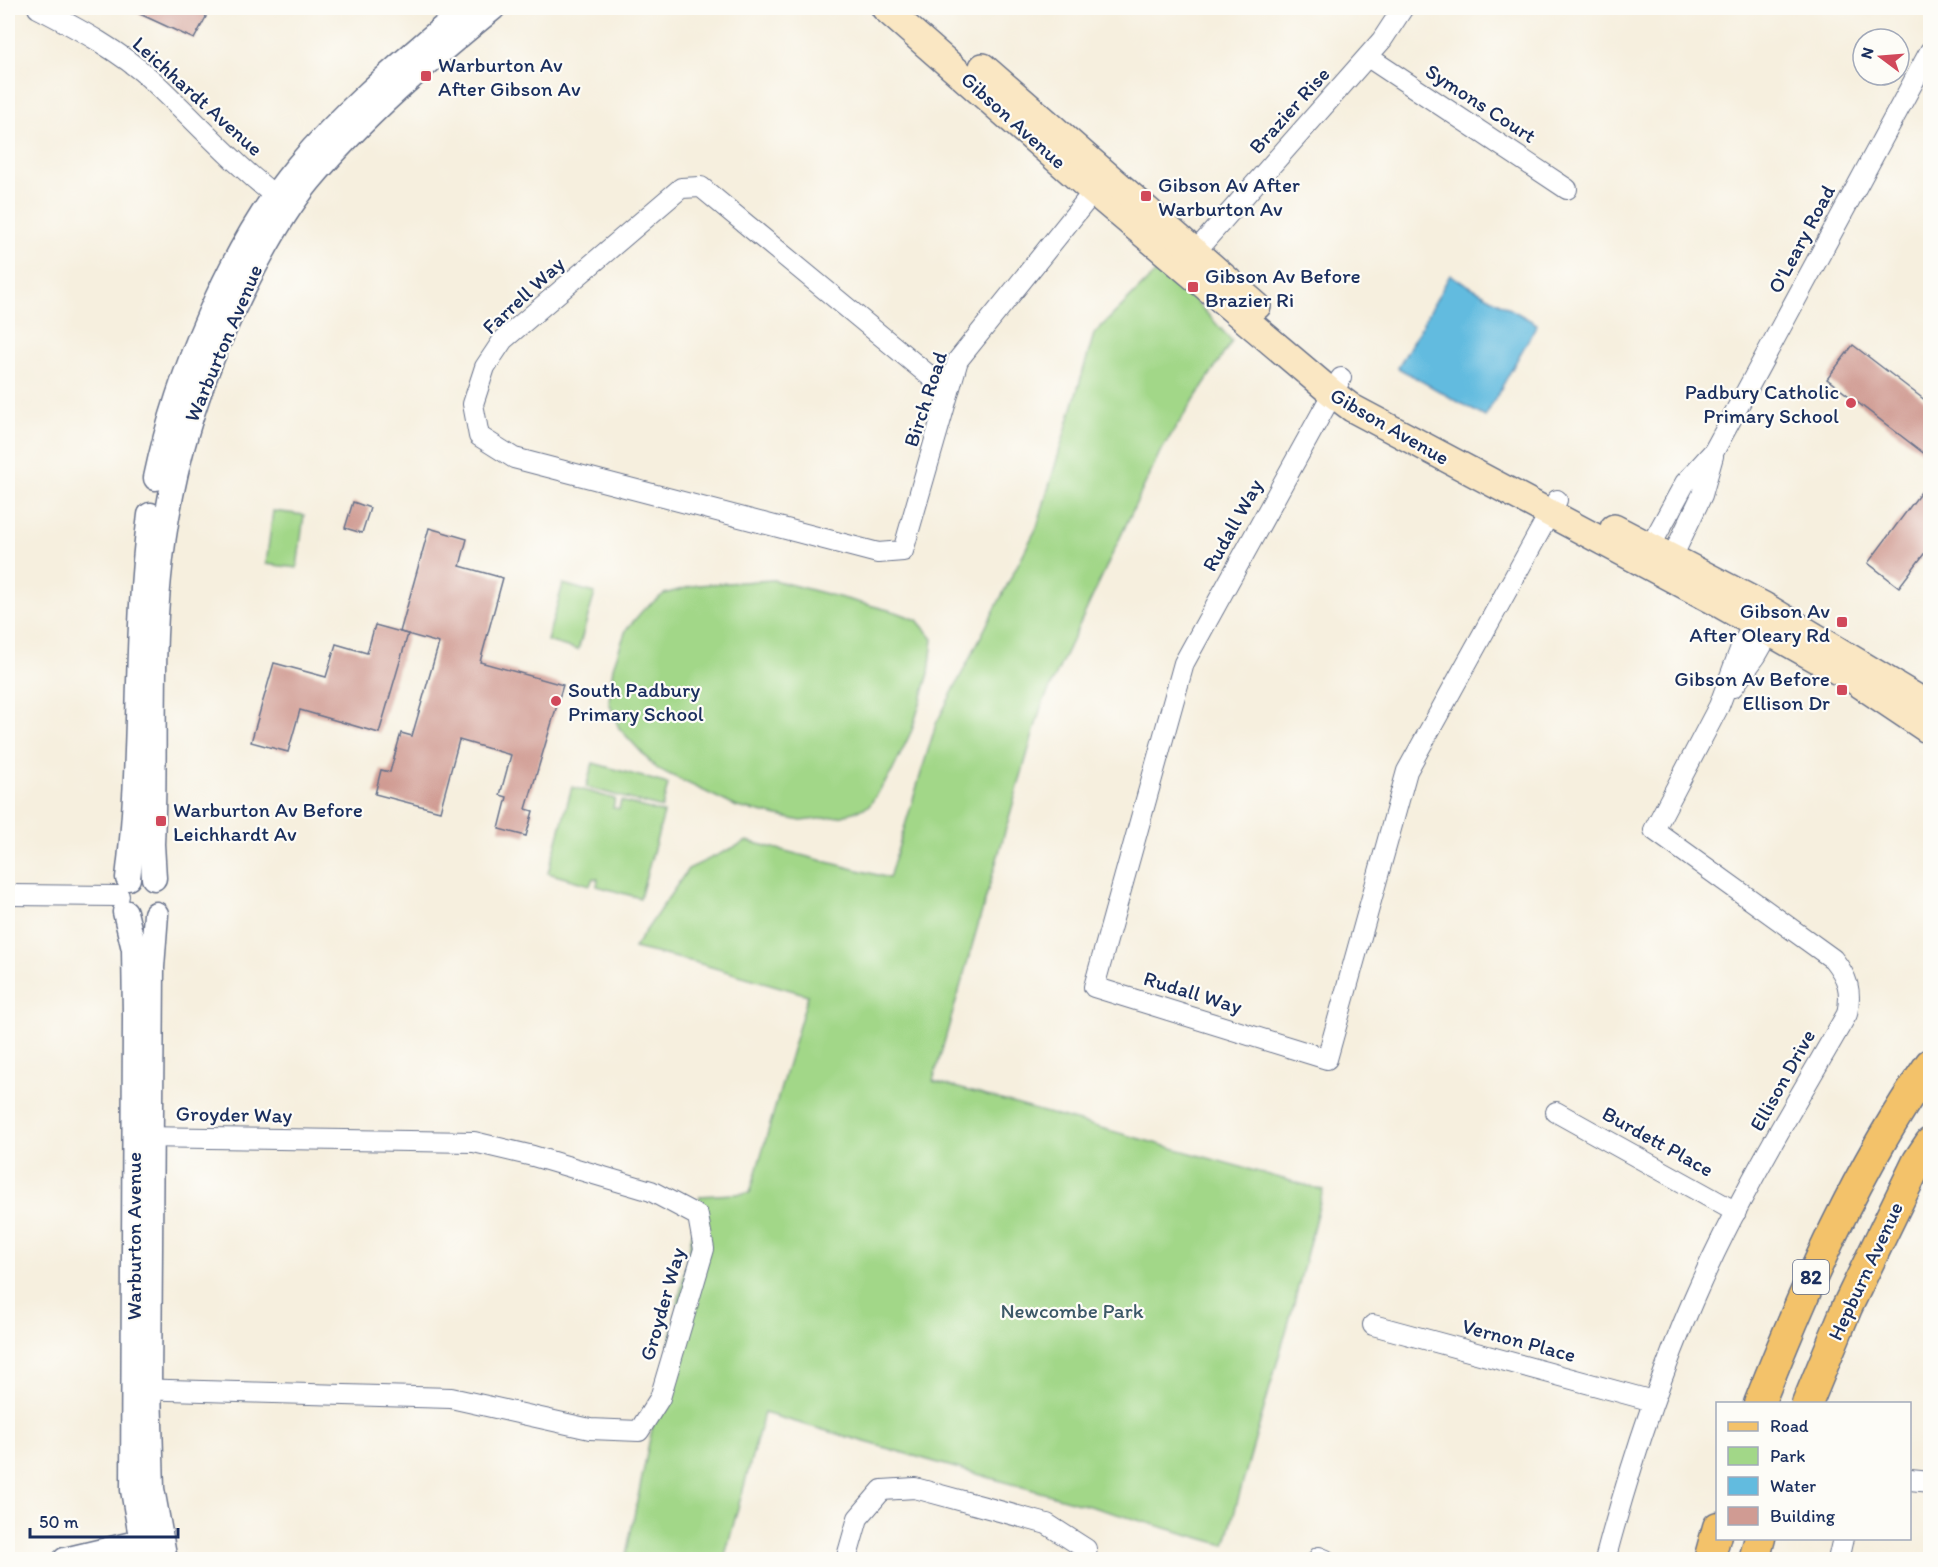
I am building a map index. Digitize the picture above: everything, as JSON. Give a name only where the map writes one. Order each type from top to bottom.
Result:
[{"type":"main road","name":"Gibson Avenue","points":[[885,8],[1100,183],[1336,386],[1361,392],[1553,507],[1930,706]]},
{"type":"main road","name":"Gibson Avenue","points":[[914,8],[1100,183]]},
{"type":"main road","name":"Gibson Avenue","points":[[1767,620],[1930,731]]},
{"type":"main road","name":"82","points":[[1760,1402],[1800,1301],[1834,1226],[1873,1154],[1930,1064]]},
{"type":"main road","name":"Hepburn Avenue","points":[[1808,1402],[1847,1307],[1918,1161],[1930,1143]]},
{"type":"main road","points":[[1709,1560],[1716,1534]]},
{"type":"main road","points":[[1754,1560],[1760,1540]]},
{"type":"street","name":"Leichhardt Avenue","points":[[38,8],[107,46],[153,81],[254,180],[283,202]]},
{"type":"street","name":"Warburton Avenue","points":[[154,878],[152,844],[158,581],[167,504],[187,423],[216,348],[303,160],[365,96],[466,8]]},
{"type":"street","name":"Warburton Avenue","points":[[155,1553],[133,1490],[141,1389],[142,1137],[134,960],[124,895],[136,804],[142,585],[159,465],[189,364],[248,242],[283,202],[308,182],[382,103],[493,8]]},
{"type":"street","name":"Brazier Rise","points":[[1188,259],[1368,57],[1403,8]]},
{"type":"street","name":"O'Leary Road","points":[[1657,561],[1685,483],[1714,451],[1930,51]]},
{"type":"street","name":"Symons Court","points":[[1368,57],[1567,189]]},
{"type":"street","name":"Birch Road","points":[[878,553],[903,552],[958,360],[1100,183]]},
{"type":"street","name":"Farrell Way","points":[[878,553],[514,458],[479,436],[472,404],[485,367],[503,340],[681,188],[701,187],[949,392]]},
{"type":"street","name":"Rudall Way","points":[[1336,386],[1184,663],[1094,987],[1327,1059],[1407,771],[1553,507]]},
{"type":"street","name":"Ellison Drive","points":[[1605,1560],[1624,1488],[1653,1401],[1695,1297],[1736,1212],[1847,1014],[1850,992],[1848,981],[1833,959],[1654,830],[1719,706],[1756,656],[1767,620]]},
{"type":"street","points":[[141,874],[154,878],[164,896],[161,909],[144,919],[124,895],[141,874]]},
{"type":"street","points":[[8,895],[124,895]]},
{"type":"street","name":"Warburton Avenue","points":[[142,1137],[156,914]]},
{"type":"street","name":"Burdett Place","points":[[1556,1112],[1736,1212]]},
{"type":"street","name":"Groyder Way","points":[[141,1389],[451,1398],[590,1429],[639,1431],[660,1398],[704,1249],[698,1216],[651,1191],[532,1156],[474,1143],[142,1137]]},
{"type":"street","name":"Vernon Place","points":[[1373,1325],[1653,1401]]},
{"type":"street","points":[[1911,1480],[1930,1482]]},
{"type":"street","points":[[846,1560],[858,1518],[882,1490],[915,1488],[1047,1524],[1086,1549],[1088,1560]]},
{"type":"street","points":[[1838,1560],[1843,1540]]},
{"type":"street","points":[[65,1560],[155,1553]]},
{"type":"green space","name":"Newcombe Park","points":[[1158,270],[1182,286],[1232,341],[1160,452],[1041,707],[933,1081],[1323,1190],[1293,1307],[1225,1545],[764,1413],[724,1559],[625,1560],[700,1196],[750,1193],[808,995],[694,962],[634,948],[688,869],[747,841],[889,878],[936,724],[1037,527],[1094,334]]},
{"type":"green space","points":[[273,511],[304,515],[297,568],[266,564]]},
{"type":"green space","points":[[773,580],[896,612],[917,620],[933,639],[929,673],[912,730],[892,772],[869,806],[843,816],[801,821],[737,807],[656,768],[619,728],[609,702],[613,667],[626,630],[643,610],[664,594],[697,585]]},
{"type":"green space","points":[[563,584],[595,593],[578,650],[547,641]]},
{"type":"green space","points":[[593,763],[668,784],[662,808],[586,787]]},
{"type":"green space","points":[[572,787],[615,799],[613,808],[619,809],[621,801],[664,813],[640,898],[597,886],[598,879],[593,878],[590,885],[548,873]]},
{"type":"water","points":[[1450,275],[1537,324],[1485,417],[1398,368]]},
{"type":"building","points":[[127,8],[204,8],[206,17],[194,39]]},
{"type":"building","points":[[1853,345],[1930,404],[1930,458],[1827,379]]},
{"type":"building","points":[[1930,480],[1930,546],[1899,587],[1868,563]]},
{"type":"building","points":[[353,502],[370,508],[362,533],[345,528]]},
{"type":"building","points":[[429,528],[467,539],[460,566],[503,578],[480,662],[563,685],[526,809],[533,811],[526,836],[499,829],[507,797],[500,795],[511,755],[459,740],[440,811],[375,794],[381,770],[390,772],[401,733],[412,736],[439,643],[400,632]]},
{"type":"building","points":[[375,625],[408,634],[379,733],[300,710],[288,752],[251,742],[274,663],[326,677],[336,644],[367,653]]},
{"type":"place","name":"Warburton Av After Gibson Av","points":[[426,76]]},
{"type":"place","name":"Gibson Av After Warburton Av","points":[[1146,196]]},
{"type":"place","name":"Gibson Av Before Brazier Ri","points":[[1193,287]]},
{"type":"place","name":"Padbury Catholic Primary School","points":[[1851,403]]},
{"type":"place","name":"Gibson Av After Oleary Rd","points":[[1842,622]]},
{"type":"place","name":"Gibson Av Before Ellison Dr","points":[[1842,690]]},
{"type":"place","name":"South Padbury Primary School","points":[[556,701]]},
{"type":"place","name":"Warburton Av Before Leichhardt Av","points":[[161,821]]}]
